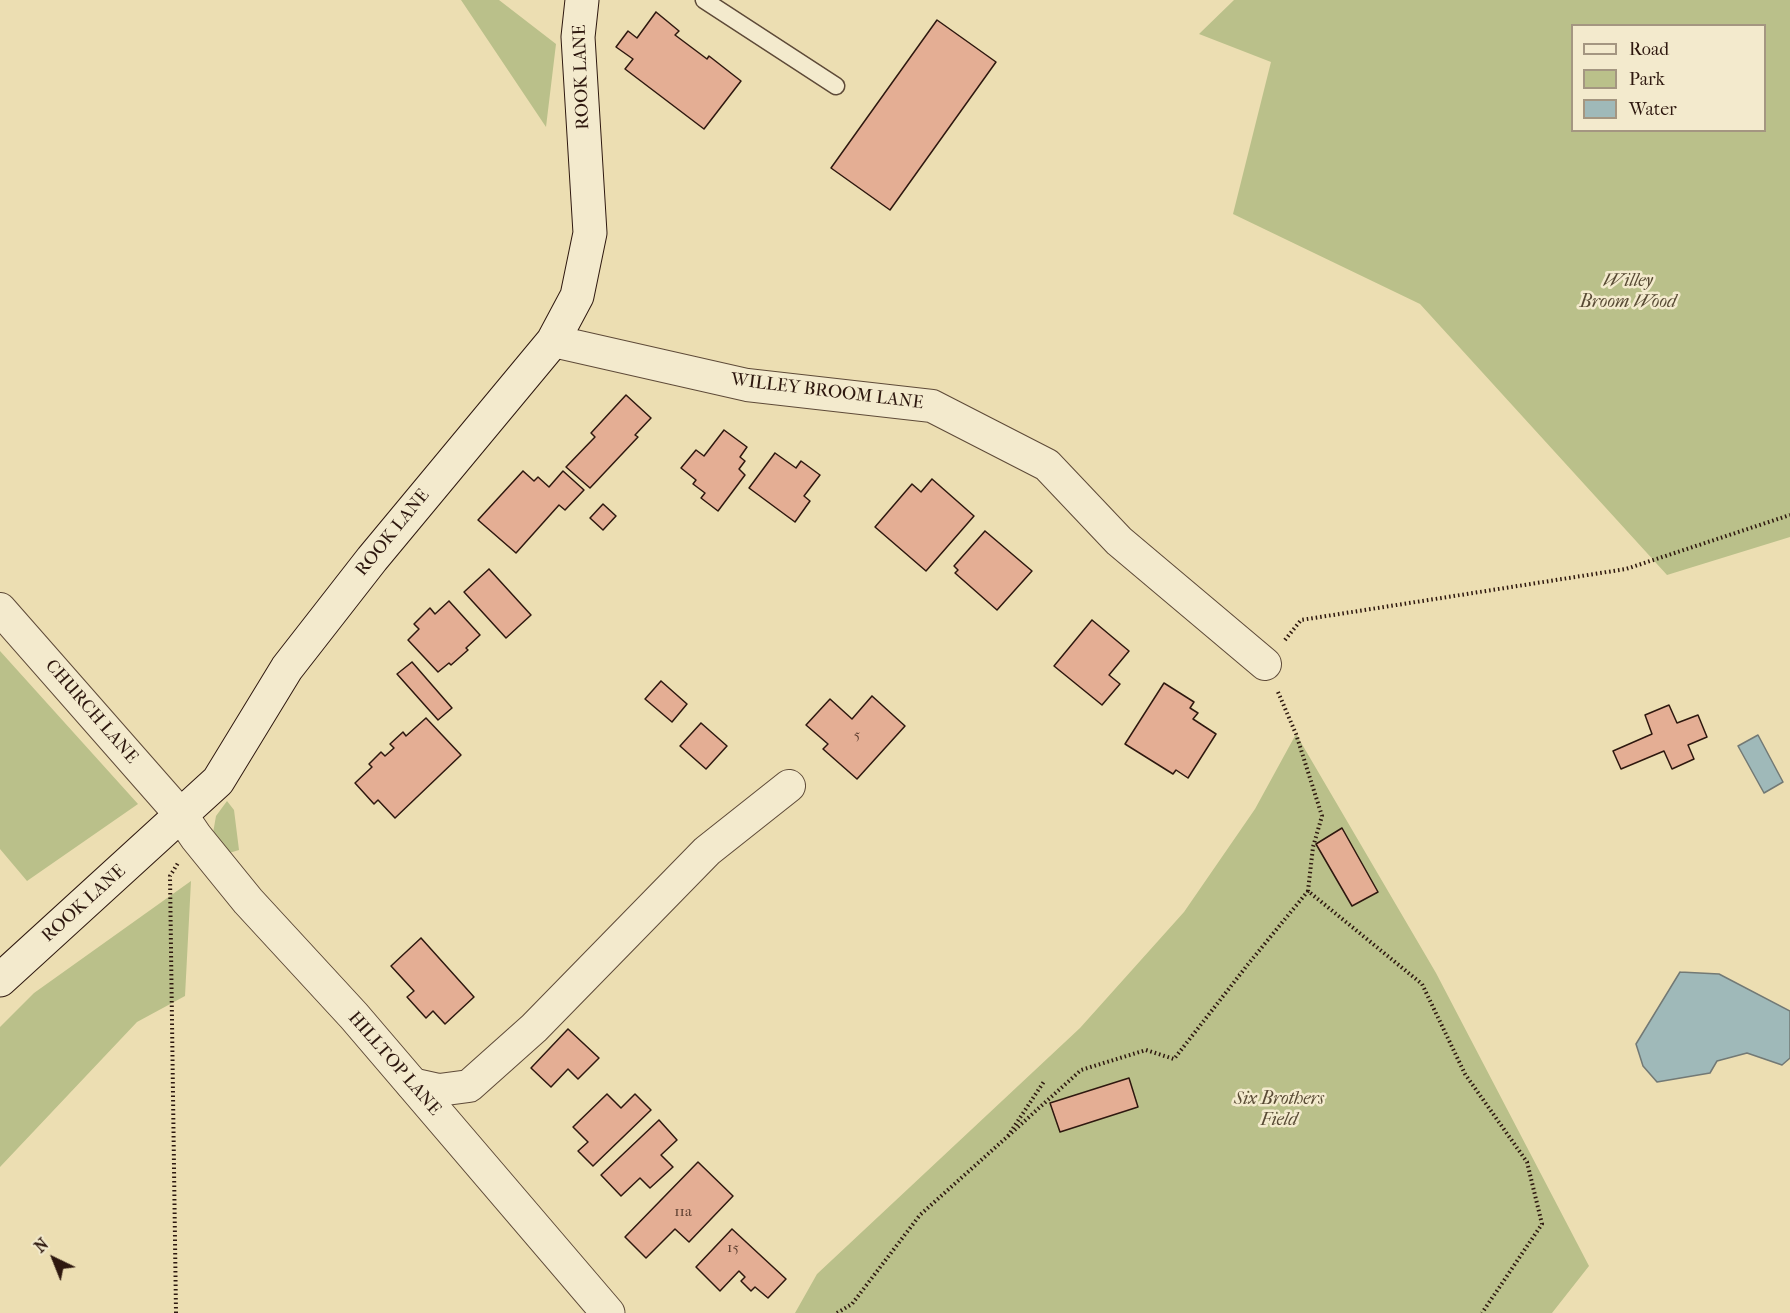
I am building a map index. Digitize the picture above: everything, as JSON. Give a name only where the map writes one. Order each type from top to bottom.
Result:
[{"type":"main road","name":"ROOK LANE","points":[[0,980],[189,826],[286,668],[372,559],[554,341],[577,296],[590,233],[578,37],[582,0]]},
{"type":"main road","name":"HILLTOP LANE","points":[[189,826],[248,901],[354,1016],[608,1313]]},
{"type":"street","name":"WILLEY BROOM LANE","points":[[554,341],[747,385],[932,406],[1047,465],[1119,542],[1265,664]]},
{"type":"street","name":"CHURCH LANE","points":[[0,609],[189,826]]},
{"type":"street","points":[[412,1084],[439,1090],[469,1086],[534,1028],[707,851],[789,786]]},
{"type":"lane","points":[[704,0],[836,86]]},
{"type":"path","points":[[837,1313],[852,1304],[920,1215],[1081,1070],[1146,1050],[1174,1059],[1308,891],[1313,847],[1322,816],[1296,734],[1265,664],[1301,620],[1626,569],[1790,515]]},
{"type":"path","points":[[176,1313],[170,876],[189,826]]},
{"type":"path","points":[[1308,891],[1422,984],[1465,1074],[1527,1162],[1542,1224],[1482,1313]]},
{"type":"path","points":[[1008,1136],[1045,1080]]},
{"type":"green space","points":[[461,0],[499,0],[556,44],[546,127]]},
{"type":"green space","name":"Willey Broom Wood","points":[[1234,0],[1790,0],[1790,537],[1667,575],[1420,304],[1233,214],[1271,62],[1199,34]]},
{"type":"green space","points":[[0,651],[138,804],[27,881],[0,849]]},
{"type":"green space","name":"Six Brothers Field","points":[[1296,734],[1436,973],[1589,1266],[1552,1313],[795,1313],[817,1274],[1080,1028],[1184,912],[1255,809]]},
{"type":"green space","points":[[227,801],[234,810],[239,850],[229,853],[213,833],[216,816]]},
{"type":"green space","points":[[191,881],[185,996],[137,1022],[0,1167],[0,1027],[34,993]]},
{"type":"water","points":[[1758,735],[1783,782],[1764,793],[1738,746]]},
{"type":"water","points":[[1680,972],[1719,974],[1790,1011],[1790,1058],[1782,1065],[1747,1053],[1717,1061],[1710,1073],[1657,1082],[1643,1066],[1636,1044]]},
{"type":"building","points":[[656,12],[679,31],[675,35],[707,59],[709,56],[741,81],[704,129],[625,69],[633,59],[616,47],[628,31],[637,38]]},
{"type":"building","points":[[937,20],[996,62],[890,210],[831,168]]},
{"type":"building","points":[[626,395],[651,418],[635,435],[638,437],[590,488],[566,467],[595,437],[591,433]]},
{"type":"building","points":[[724,430],[747,447],[740,457],[745,461],[739,469],[745,475],[718,511],[701,498],[705,493],[693,484],[696,480],[681,468],[696,450],[704,456]]},
{"type":"building","points":[[775,453],[796,468],[801,461],[820,475],[804,496],[810,501],[795,522],[749,488]]},
{"type":"building","points":[[523,471],[534,481],[538,477],[549,487],[563,471],[584,490],[565,510],[559,505],[516,553],[478,520]]},
{"type":"building","points":[[932,479],[974,516],[926,571],[875,527],[912,484],[921,492]]},
{"type":"building","points":[[603,504],[616,516],[603,530],[590,518]]},
{"type":"building","points":[[985,531],[1032,571],[997,610],[955,573],[958,570],[954,566]]},
{"type":"building","points":[[489,569],[531,615],[506,638],[464,592]]},
{"type":"building","points":[[449,601],[480,635],[451,665],[449,663],[438,672],[408,640],[419,629],[414,624],[430,608],[435,614]]},
{"type":"building","points":[[1092,620],[1129,651],[1109,675],[1120,684],[1102,705],[1054,666]]},
{"type":"building","points":[[412,662],[452,708],[438,720],[397,674]]},
{"type":"building","points":[[661,681],[687,704],[672,722],[645,699]]},
{"type":"building","points":[[1164,683],[1194,702],[1190,708],[1198,713],[1193,719],[1216,734],[1188,778],[1176,770],[1173,774],[1125,744]]},
{"type":"building","points":[[872,696],[905,726],[857,779],[823,749],[828,744],[806,725],[830,699],[852,719]]},
{"type":"building","points":[[1669,705],[1677,723],[1698,715],[1707,737],[1688,745],[1694,759],[1672,769],[1664,751],[1621,769],[1613,751],[1652,734],[1645,715]]},
{"type":"building","points":[[426,718],[461,755],[395,818],[378,800],[374,804],[355,783],[372,767],[369,764],[381,752],[385,756],[394,748],[390,744],[403,732],[406,736]]},
{"type":"building","points":[[701,723],[727,746],[706,769],[680,746]]},
{"type":"building","points":[[1342,828],[1378,892],[1352,906],[1316,844]]},
{"type":"building","points":[[421,938],[474,997],[445,1024],[433,1011],[426,1018],[407,997],[414,991],[391,966]]},
{"type":"building","points":[[568,1029],[599,1058],[578,1079],[568,1069],[551,1087],[531,1068]]},
{"type":"building","points":[[1129,1078],[1138,1107],[1060,1132],[1050,1103]]},
{"type":"building","points":[[607,1094],[621,1108],[635,1094],[651,1110],[593,1166],[578,1151],[588,1142],[573,1127]]},
{"type":"building","points":[[659,1120],[677,1140],[661,1155],[673,1167],[650,1188],[640,1178],[621,1196],[601,1175]]},
{"type":"building","points":[[698,1162],[733,1196],[689,1242],[675,1229],[646,1258],[625,1237]]},
{"type":"building","points":[[732,1229],[786,1279],[768,1298],[755,1287],[751,1291],[741,1281],[745,1277],[739,1271],[720,1291],[696,1267]]}]
